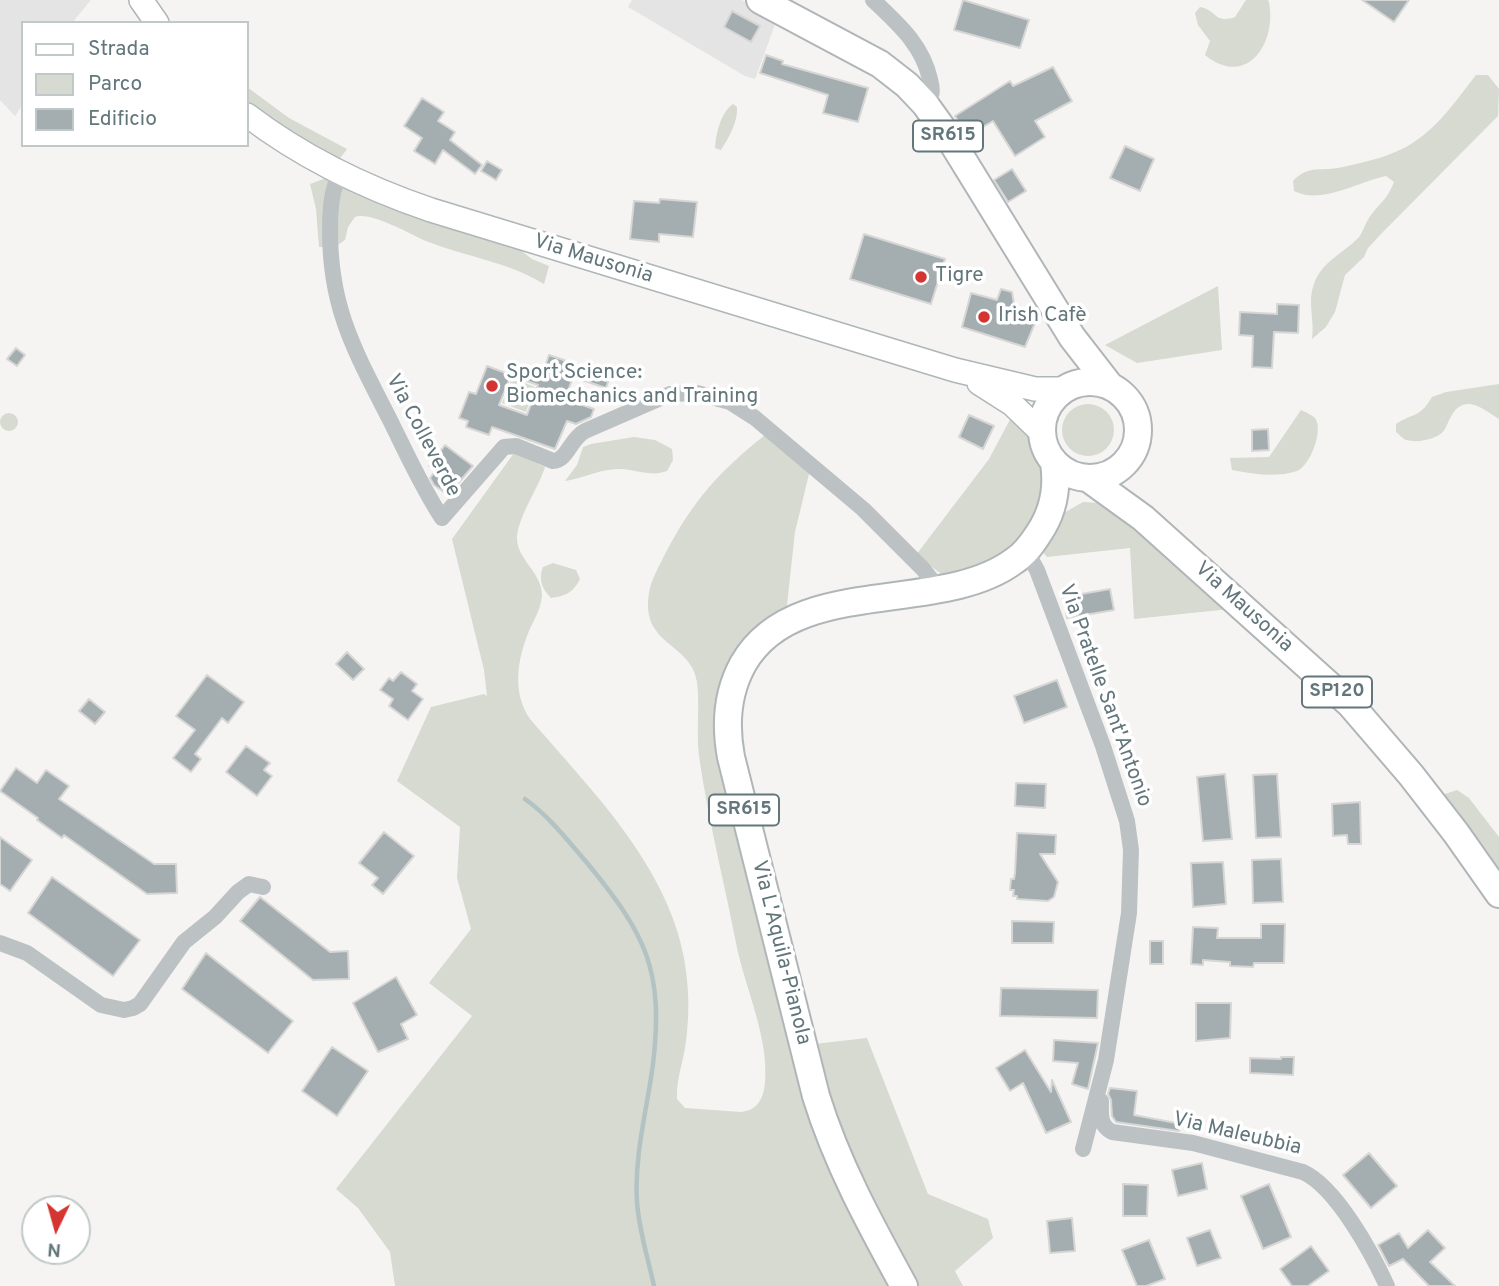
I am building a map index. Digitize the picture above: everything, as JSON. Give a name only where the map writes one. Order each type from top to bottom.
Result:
[{"type":"main road","points":[[141,0],[156,21]]},
{"type":"main road","name":"SR615","points":[[760,0],[880,64],[925,104],[950,139],[1072,337],[1110,386]]},
{"type":"main road","name":"Via Mausonia","points":[[248,116],[340,173],[383,193],[452,217],[955,370],[1035,389],[1066,389]]},
{"type":"main road","name":"SR615","points":[[1066,389],[1074,370],[1072,337]]},
{"type":"main road","name":"Via Mausonia","points":[[955,370],[1005,398],[1042,433]]},
{"type":"main road","points":[[1088,382],[1110,386],[1127,400],[1137,419],[1137,441],[1128,461],[1110,474],[1088,479],[1072,475],[1054,463],[1044,447],[1042,433],[1046,410],[1054,398],[1066,389],[1088,382]]},
{"type":"main road","name":"Via Mausonia","points":[[1128,461],[1125,473],[1127,484],[1143,518]]},
{"type":"main road","name":"Via L'Aquila-Pianola","points":[[1048,518],[1055,491],[1054,463]]},
{"type":"main road","name":"Via Mausonia","points":[[1088,479],[1143,518],[1350,704],[1372,727],[1441,814],[1499,894]]},
{"type":"main road","name":"Via L'Aquila-Pianola","points":[[904,1286],[850,1185],[823,1120],[805,1056],[731,757],[728,716],[735,682],[747,658],[760,642],[783,624],[827,608],[937,588],[996,572],[1016,561],[1048,518],[1088,479]]},
{"type":"street","points":[[873,0],[915,43],[924,58],[932,90],[931,98],[925,104]]},
{"type":"street","name":"Via Colleverde","points":[[340,173],[332,198],[330,240],[333,281],[341,316],[355,351],[408,457],[442,518],[504,447],[516,446],[558,461],[564,457],[575,437],[585,430],[662,396],[697,393],[730,402],[755,418],[870,516],[923,569],[937,588]]},
{"type":"street","name":"Via Pratelle Sant'Antonio","points":[[1026,551],[1037,570],[1102,746],[1130,835],[1129,913],[1101,1085],[1083,1149]]},
{"type":"street","points":[[0,943],[27,953],[101,1005],[129,1010],[144,1000],[188,938],[215,917],[238,892],[249,884],[263,887]]},
{"type":"street","name":"Via Maleubbia","points":[[1101,1085],[1101,1118],[1109,1131],[1193,1143],[1303,1172],[1316,1178],[1325,1186],[1356,1230],[1387,1286]]},
{"type":"shaded area","points":[[0,0],[91,0],[74,21],[21,21],[21,107],[15,116],[0,100]]},
{"type":"shaded area","points":[[632,0],[742,0],[776,22],[755,79],[745,76],[628,7]]},
{"type":"green space","points":[[1246,0],[1269,2],[1268,32],[1263,46],[1256,57],[1246,64],[1234,67],[1220,64],[1205,55],[1210,41],[1198,25],[1195,13],[1200,7],[1219,18],[1228,19],[1235,17]]},
{"type":"green space","points":[[1476,75],[1488,75],[1499,89],[1498,116],[1381,234],[1368,248],[1364,257],[1345,275],[1335,312],[1326,327],[1312,339],[1311,298],[1318,276],[1322,269],[1359,237],[1394,182],[1386,176],[1328,194],[1305,195],[1294,191],[1293,181],[1310,170],[1361,163],[1406,147],[1440,120]]},
{"type":"green space","points":[[248,88],[289,118],[347,149],[336,164],[271,123],[248,105]]},
{"type":"green space","points":[[733,104],[737,107],[737,113],[732,129],[721,150],[715,148],[720,123]]},
{"type":"green space","points":[[326,178],[410,214],[515,246],[532,259],[549,266],[544,284],[515,270],[426,241],[370,217],[355,217],[348,227],[345,240],[335,247],[319,247],[316,209],[310,184]]},
{"type":"green space","points":[[1218,286],[1222,350],[1137,363],[1105,345]]},
{"type":"green space","points":[[512,378],[535,387],[526,412],[502,403]]},
{"type":"green space","points":[[1499,384],[1499,419],[1477,406],[1465,404],[1453,413],[1445,429],[1437,436],[1420,441],[1408,440],[1396,432],[1396,424],[1420,412],[1432,397],[1446,392]]},
{"type":"green space","points":[[1088,404],[1107,411],[1114,430],[1107,449],[1088,456],[1069,449],[1062,430],[1069,411]]},
{"type":"green space","points":[[1301,410],[1315,418],[1318,431],[1311,455],[1302,468],[1273,475],[1232,470],[1230,458],[1269,457]]},
{"type":"green space","points":[[9,413],[15,416],[18,422],[15,428],[9,431],[3,428],[0,422],[3,416]]},
{"type":"green space","points":[[1013,414],[1030,436],[1044,466],[1045,506],[1005,559],[944,576],[916,555],[989,459]]},
{"type":"green space","points":[[766,434],[810,470],[795,532],[786,614],[760,631],[724,765],[776,992],[810,1109],[891,1286],[395,1286],[390,1252],[358,1208],[336,1189],[472,1016],[429,983],[471,929],[457,878],[460,827],[397,781],[431,707],[484,694],[487,696],[484,670],[452,539],[514,453],[545,467],[521,520],[517,537],[521,552],[538,580],[542,596],[519,665],[519,687],[524,709],[633,844],[654,878],[671,914],[683,952],[688,998],[687,1035],[677,1099],[685,1108],[741,1112],[752,1109],[761,1099],[765,1083],[763,1048],[740,960],[707,803],[698,747],[697,682],[686,659],[652,624],[648,610],[653,578],[686,518],[708,488]]},
{"type":"green space","points":[[634,437],[655,440],[672,449],[673,460],[667,471],[650,473],[614,469],[565,481],[577,465],[583,447]]},
{"type":"green space","points":[[1083,502],[1100,503],[1117,512],[1230,609],[1134,619],[1130,548],[1047,557],[1041,550],[1062,514]]},
{"type":"green space","points":[[553,563],[576,570],[580,579],[568,593],[551,598],[543,587],[541,576],[543,567]]},
{"type":"green space","points":[[1457,790],[1469,798],[1499,837],[1499,875],[1442,795]]},
{"type":"green space","points":[[867,1038],[928,1194],[988,1219],[993,1238],[955,1271],[963,1286],[913,1286],[839,1132],[814,1044]]},
{"type":"building","points":[[963,0],[1029,20],[1020,48],[954,30]]},
{"type":"building","points":[[1362,0],[1409,0],[1394,22]]},
{"type":"building","points":[[732,11],[760,26],[751,42],[724,27]]},
{"type":"building","points":[[766,55],[783,61],[782,64],[868,88],[858,122],[823,113],[828,95],[760,73]]},
{"type":"building","points":[[1053,67],[1072,101],[1035,121],[1045,137],[1015,156],[993,121],[968,136],[955,116],[1010,81],[1013,86]]},
{"type":"building","points":[[422,98],[444,112],[438,121],[455,132],[450,140],[482,165],[475,174],[443,150],[435,164],[414,151],[422,138],[404,126]]},
{"type":"building","points":[[1125,146],[1154,159],[1140,191],[1110,178]]},
{"type":"building","points":[[487,161],[502,170],[496,180],[481,171]]},
{"type":"building","points":[[1012,169],[1026,191],[1008,202],[994,180]]},
{"type":"building","points":[[660,199],[697,202],[693,237],[659,234],[659,242],[630,239],[634,201],[659,203]]},
{"type":"building","points":[[864,234],[945,259],[931,304],[850,279]]},
{"type":"building","name":"Irish Cafè","points":[[1001,289],[1012,292],[1016,316],[1035,323],[1025,347],[962,327],[971,293],[997,300]]},
{"type":"building","points":[[1277,304],[1299,305],[1298,333],[1274,332],[1272,368],[1252,367],[1253,336],[1239,335],[1240,312],[1277,314]]},
{"type":"building","points":[[16,348],[25,355],[17,366],[7,359]]},
{"type":"building","points":[[549,355],[610,376],[606,388],[573,377],[565,399],[594,409],[591,417],[576,424],[567,421],[555,449],[492,427],[489,435],[466,427],[468,421],[459,418],[469,392],[476,394],[487,366],[511,375],[499,405],[527,415],[538,385],[524,380],[529,367],[543,372]]},
{"type":"building","points":[[969,415],[994,426],[983,449],[959,437]]},
{"type":"building","points":[[1268,429],[1269,450],[1252,451],[1252,430]]},
{"type":"building","points":[[445,445],[473,466],[448,495],[434,485],[430,478],[436,470],[429,466]]},
{"type":"building","points":[[1110,589],[1114,610],[1067,618],[1064,597]]},
{"type":"building","points":[[347,652],[364,669],[353,680],[336,664]]},
{"type":"building","points":[[401,672],[417,684],[412,691],[423,699],[408,720],[389,706],[393,699],[380,690],[389,678],[393,681]]},
{"type":"building","points":[[207,675],[244,702],[228,723],[222,718],[195,754],[201,759],[191,772],[173,758],[195,730],[176,716]]},
{"type":"building","points":[[1057,680],[1067,707],[1024,723],[1014,696]]},
{"type":"building","points":[[89,699],[105,712],[95,724],[79,711]]},
{"type":"building","points":[[246,746],[270,763],[264,770],[272,776],[257,796],[226,772]]},
{"type":"building","points":[[16,768],[37,783],[46,770],[69,786],[59,799],[154,864],[176,864],[177,893],[147,894],[64,835],[62,838],[37,820],[38,818],[0,791]]},
{"type":"building","points":[[1225,774],[1232,839],[1203,841],[1197,777]]},
{"type":"building","points":[[1277,774],[1281,837],[1256,838],[1253,775]]},
{"type":"building","points":[[1016,783],[1046,784],[1045,808],[1015,806]]},
{"type":"building","points":[[1360,802],[1361,844],[1348,844],[1347,835],[1333,836],[1332,804]]},
{"type":"building","points":[[384,832],[414,856],[383,894],[372,885],[378,878],[359,863]]},
{"type":"building","points":[[1017,833],[1056,835],[1055,854],[1040,854],[1058,882],[1054,897],[1048,901],[1017,899],[1017,896],[1013,896],[1014,890],[1010,890],[1011,879],[1014,879],[1015,873]]},
{"type":"building","points":[[0,837],[32,860],[10,891],[0,884]]},
{"type":"building","points":[[1281,859],[1283,902],[1253,903],[1252,860]]},
{"type":"building","points":[[1223,862],[1226,904],[1193,907],[1191,863]]},
{"type":"building","points":[[52,877],[140,940],[113,976],[28,913]]},
{"type":"building","points":[[260,897],[330,952],[348,951],[349,979],[313,980],[240,921]]},
{"type":"building","points":[[1012,921],[1054,922],[1053,943],[1012,943]]},
{"type":"building","points":[[1261,924],[1285,924],[1284,963],[1254,963],[1253,967],[1230,966],[1230,962],[1203,960],[1203,965],[1191,964],[1193,927],[1218,928],[1217,938],[1261,938]]},
{"type":"building","points":[[1150,941],[1163,941],[1163,964],[1150,964]]},
{"type":"building","points":[[206,953],[293,1021],[268,1053],[182,989]]},
{"type":"building","points":[[396,977],[417,1015],[401,1024],[408,1039],[378,1052],[353,1003]]},
{"type":"building","points":[[1001,988],[1098,990],[1097,1018],[1000,1016]]},
{"type":"building","points":[[1196,1003],[1231,1003],[1230,1038],[1196,1041]]},
{"type":"building","points":[[1054,1040],[1098,1043],[1088,1089],[1072,1084],[1078,1063],[1053,1061]]},
{"type":"building","points":[[332,1047],[368,1071],[337,1116],[302,1091]]},
{"type":"building","points":[[1025,1050],[1051,1092],[1052,1080],[1071,1122],[1046,1133],[1023,1083],[1010,1091],[996,1068]]},
{"type":"building","points":[[1294,1057],[1293,1075],[1250,1073],[1250,1058]]},
{"type":"building","points":[[1110,1088],[1137,1091],[1134,1115],[1181,1124],[1179,1131],[1116,1122],[1112,1116],[1108,1094]]},
{"type":"building","points":[[1369,1153],[1397,1186],[1371,1208],[1343,1175]]},
{"type":"building","points":[[1202,1163],[1207,1189],[1178,1196],[1172,1170]]},
{"type":"building","points":[[1123,1184],[1148,1185],[1147,1216],[1123,1216]]},
{"type":"building","points":[[1269,1184],[1291,1237],[1263,1249],[1241,1196]]},
{"type":"building","points":[[1072,1218],[1075,1251],[1050,1253],[1047,1221]]},
{"type":"building","points":[[1210,1230],[1221,1258],[1197,1266],[1187,1238]]},
{"type":"building","points":[[1428,1230],[1445,1248],[1430,1262],[1455,1286],[1429,1286],[1403,1259],[1389,1266],[1378,1245],[1399,1233],[1408,1248]]},
{"type":"building","points":[[1149,1240],[1165,1279],[1146,1286],[1137,1286],[1122,1250]]},
{"type":"building","points":[[1311,1246],[1329,1271],[1308,1286],[1292,1286],[1280,1269]]},
{"type":"waterway","points":[[525,799],[558,830],[608,889],[637,934],[653,978],[656,1031],[639,1150],[637,1202],[654,1286]]},
{"type":"place","name":"Tigre","points":[[921,277]]},
{"type":"place","name":"Irish Cafè","points":[[984,317]]},
{"type":"place","name":"Sport Science: Biomechanics and Training","points":[[492,386]]}]
